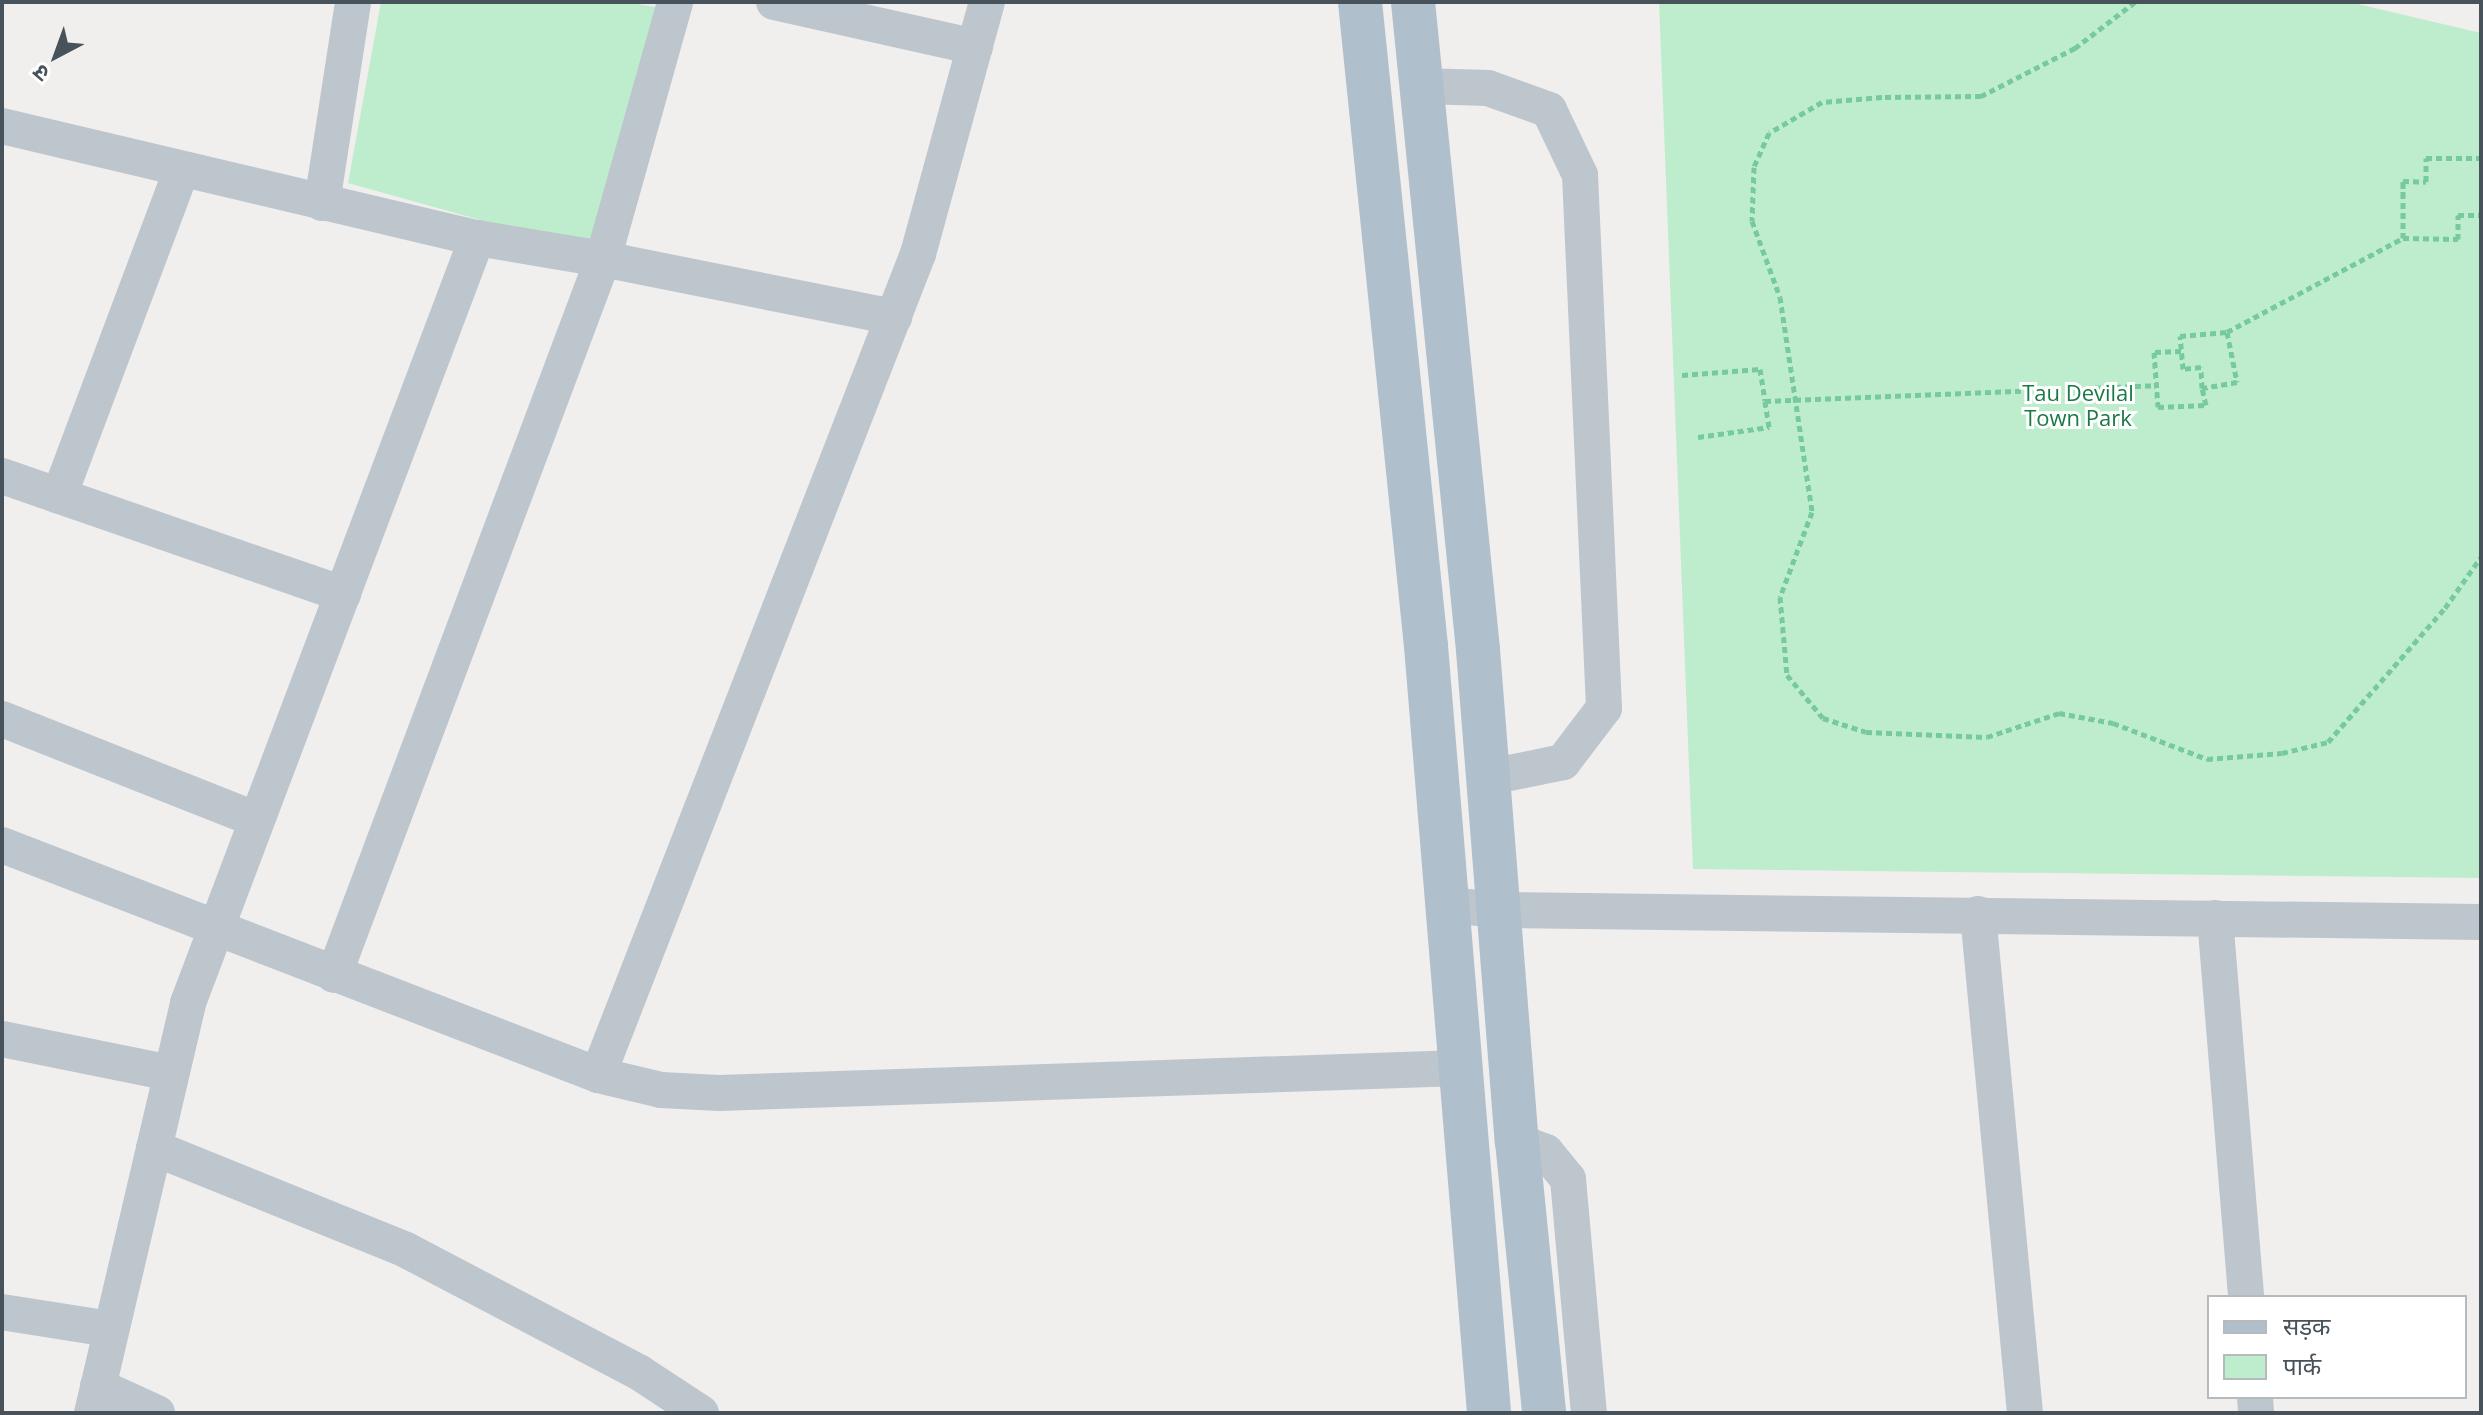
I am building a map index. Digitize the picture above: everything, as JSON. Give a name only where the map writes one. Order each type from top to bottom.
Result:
[{"type":"main road","points":[[1360,2],[1426,646],[1489,1413]]},
{"type":"main road","points":[[1413,2],[1490,777],[1517,1141],[1544,1413]]},
{"type":"street","points":[[322,203],[353,2]]},
{"type":"street","points":[[334,975],[603,259],[675,2]]},
{"type":"street","points":[[774,2],[975,47]]},
{"type":"street","points":[[598,1075],[918,254],[987,2]]},
{"type":"street","points":[[1424,2],[1421,86],[1488,88],[1549,110],[1580,175],[1604,708],[1563,762],[1490,777]]},
{"type":"street","points":[[2,126],[477,238],[603,259],[894,317]]},
{"type":"street","points":[[59,496],[182,169]]},
{"type":"street","points":[[157,1413],[95,1400],[109,1329],[188,1003],[477,238]]},
{"type":"street","points":[[2,476],[343,594]]},
{"type":"street","points":[[2,719],[257,820]]},
{"type":"street","points":[[2,845],[598,1075],[661,1090],[719,1093],[1461,1068]]},
{"type":"street","points":[[1447,905],[1500,910],[2481,922]]},
{"type":"street","points":[[1978,914],[2025,1413]]},
{"type":"street","points":[[2215,918],[2246,1295]]},
{"type":"street","points":[[2,1039],[171,1073]]},
{"type":"street","points":[[1517,1141],[1546,1152],[1568,1179],[1589,1413]]},
{"type":"street","points":[[154,1148],[406,1250],[640,1373],[701,1413]]},
{"type":"street","points":[[2,1312],[109,1329]]},
{"type":"path","points":[[2131,4],[2075,48],[1981,96],[1882,97],[1822,102],[1769,133],[1754,167],[1752,221],[1780,297],[1812,512],[1780,597],[1787,675],[1823,718],[1866,732],[1987,737],[2059,713],[2113,723],[2207,759],[2282,753],[2328,742],[2445,608],[2481,557]]},
{"type":"path","points":[[2403,238],[2403,181],[2426,182],[2426,158],[2481,158]]},
{"type":"path","points":[[2181,351],[2154,352],[2158,407],[2206,405],[2201,367],[2183,369],[2180,336],[2227,332],[2403,238],[2458,239],[2458,215],[2481,215]]},
{"type":"path","points":[[2202,388],[2237,382],[2227,332]]},
{"type":"path","points":[[1682,375],[1760,369],[1769,427],[1698,437]]},
{"type":"path","points":[[1765,401],[2156,385]]},
{"type":"green space","points":[[381,2],[625,2],[662,8],[595,252],[348,183]]},
{"type":"green space","name":"Tau Devilal Town Park","points":[[1659,2],[2349,2],[2481,33],[2481,878],[1693,869]]}]
